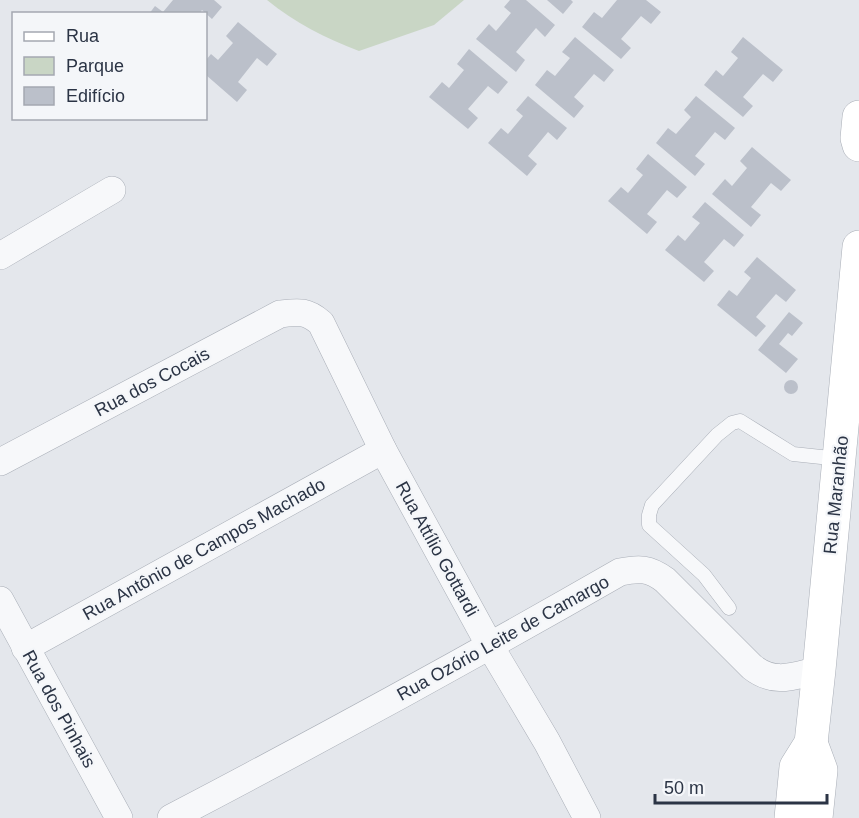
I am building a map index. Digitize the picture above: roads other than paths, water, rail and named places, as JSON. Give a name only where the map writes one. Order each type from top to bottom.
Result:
[{"type":"street","points":[[859,117],[857,138],[859,145]]},
{"type":"street","points":[[0,256],[112,190]]},
{"type":"street","name":"Rua Maranhão","points":[[791,818],[796,767],[811,743],[859,247]]},
{"type":"street","name":"Rua Attílio Gottardi","points":[[306,313],[321,323],[383,450],[490,646],[547,741],[586,818]]},
{"type":"street","name":"Rua dos Cocais","points":[[0,462],[280,314],[306,313]]},
{"type":"street","name":"Rua Antônio de Campos Machado","points":[[13,636],[383,450]]},
{"type":"street","name":"Rua Ozório Leite de Camargo","points":[[171,818],[305,748],[620,572],[639,568],[653,571],[665,580],[752,668],[763,676],[787,678],[819,670]]},
{"type":"street","name":"Rua dos Pinhais","points":[[0,600],[13,636],[119,818]]},
{"type":"street","name":"Rua Maranhão","points":[[811,743],[821,770],[816,818]]},
{"type":"lane","points":[[729,608],[704,575],[649,525],[652,505],[717,435],[732,423],[741,421],[793,454],[840,459]]}]
